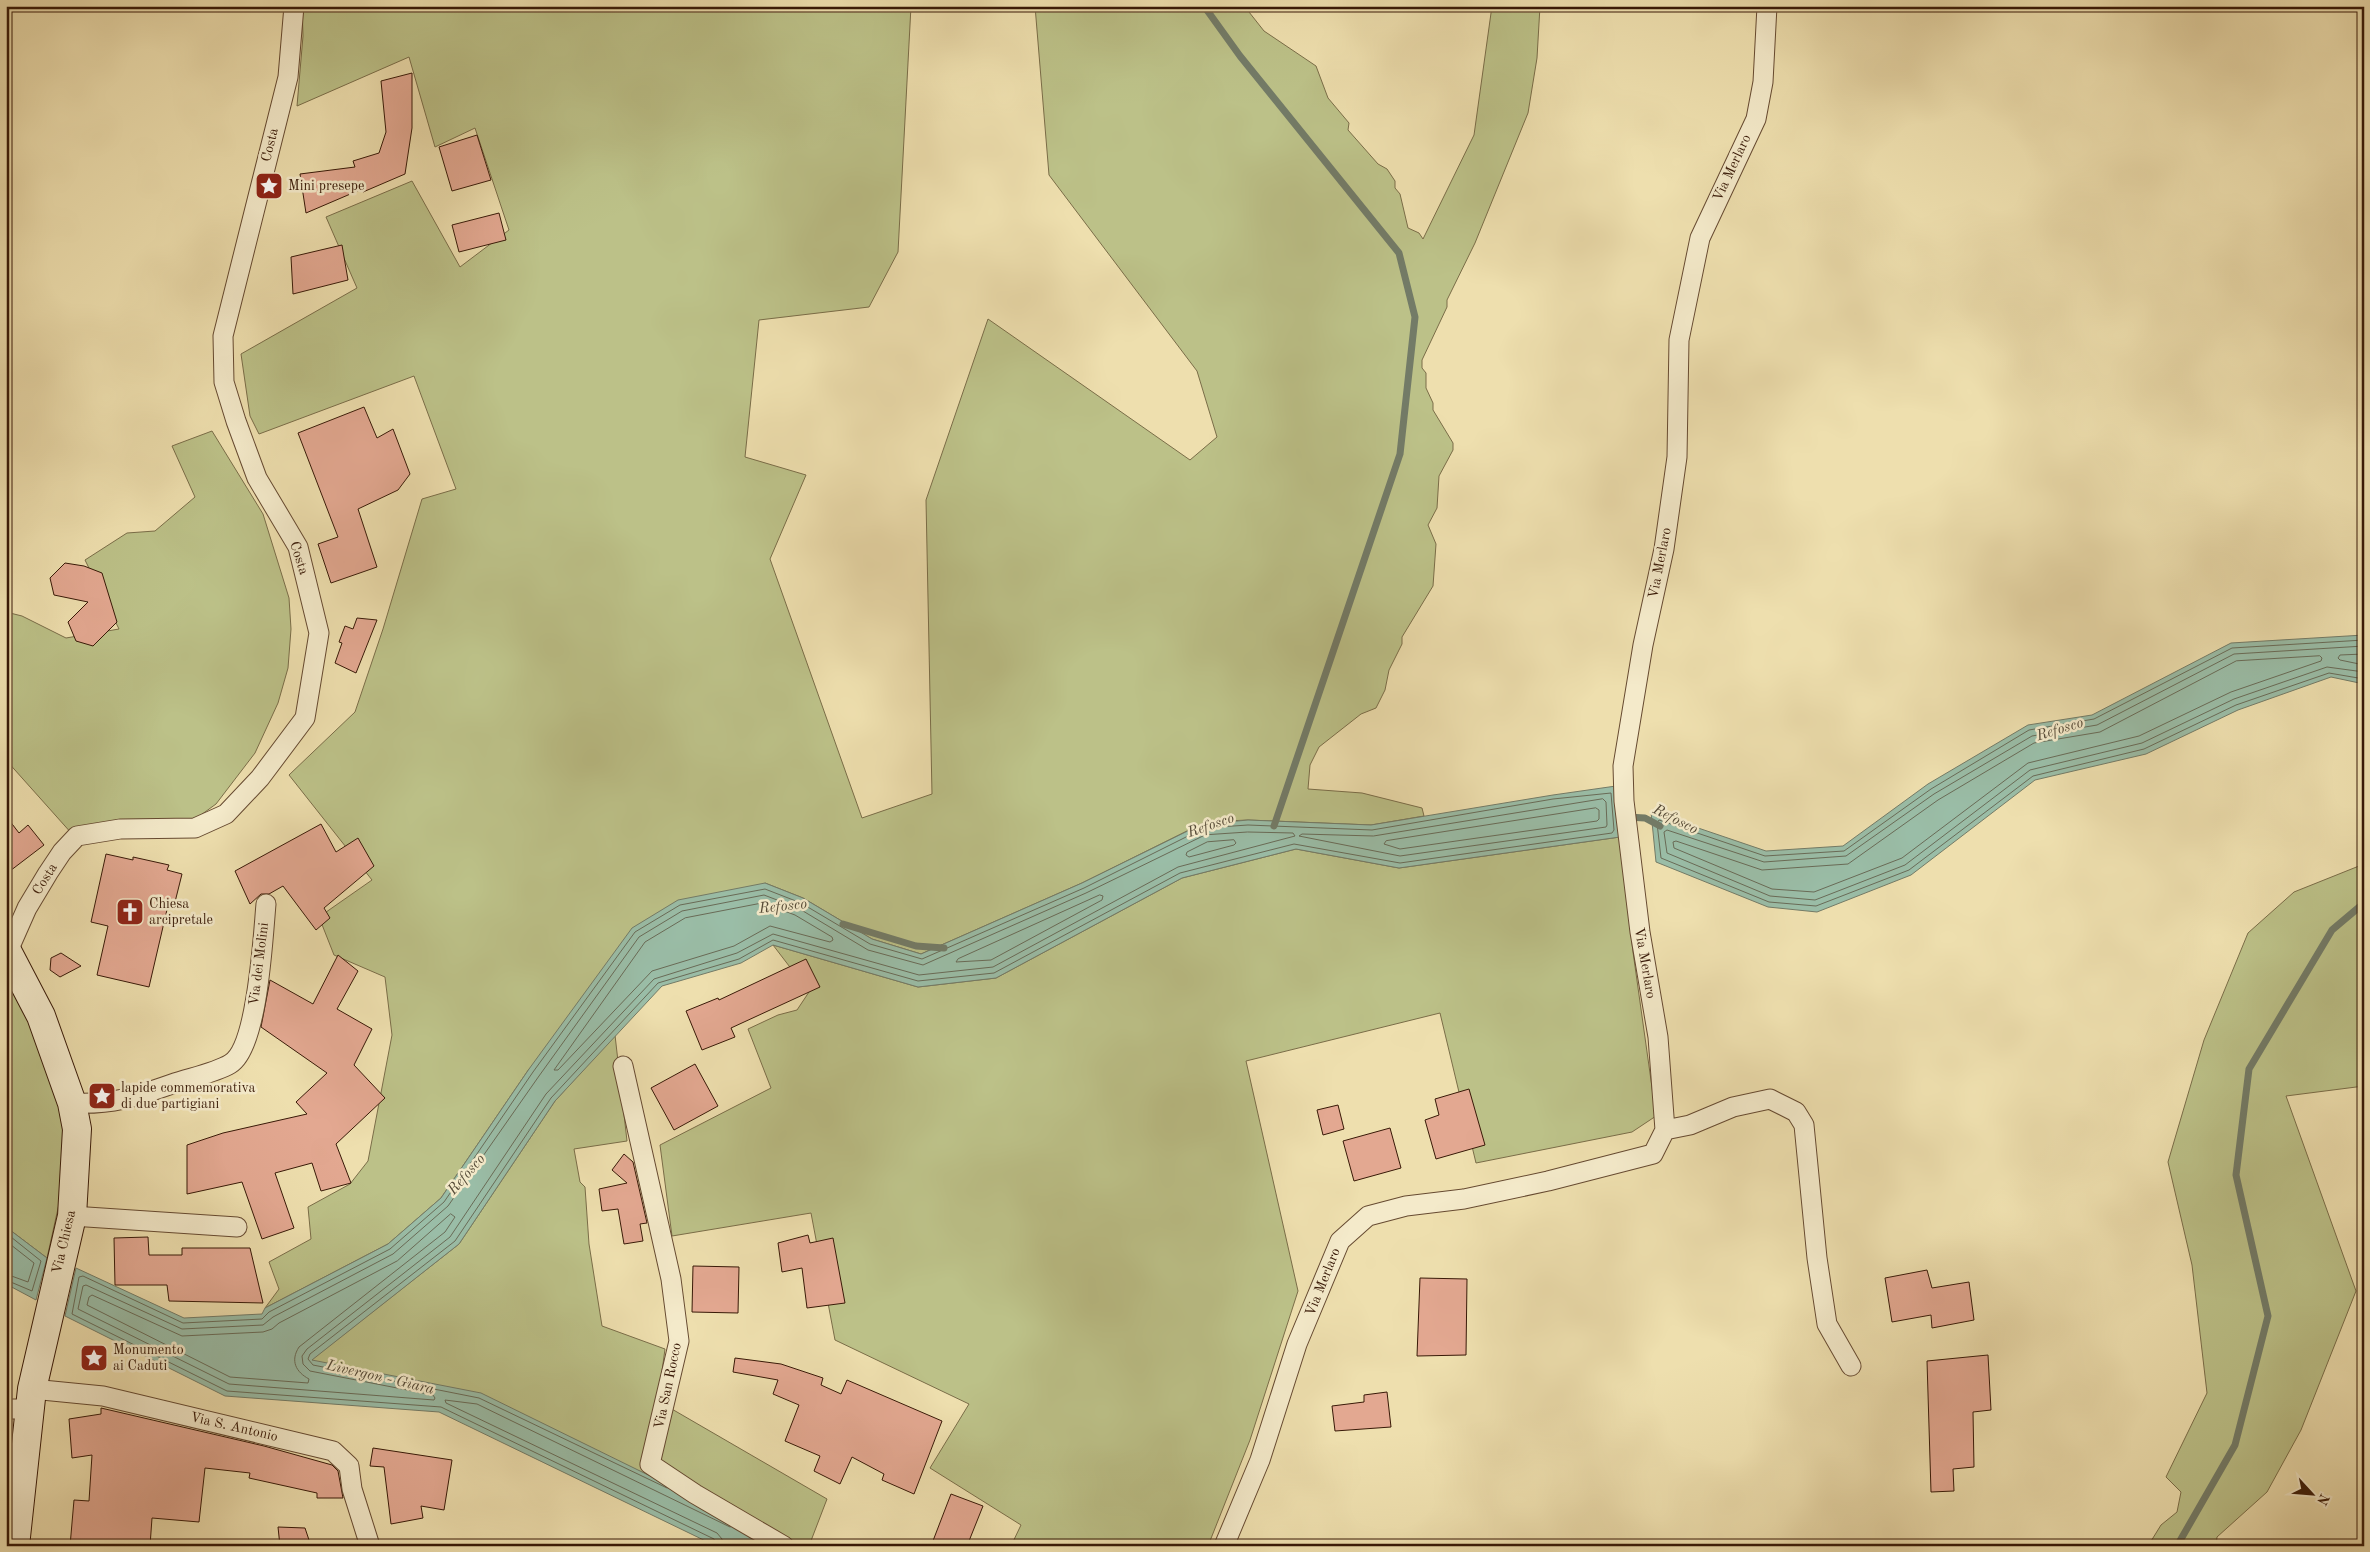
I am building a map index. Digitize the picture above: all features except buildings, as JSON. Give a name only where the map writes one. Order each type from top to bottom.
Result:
[{"type":"main road","name":"Via Chiesa","points":[[7,950],[41,1016],[72,1103],[77,1129],[72,1216],[43,1341],[23,1402],[15,1546]]},
{"type":"street","name":"Costa","points":[[7,950],[27,908],[62,852],[77,836],[120,829],[195,828],[226,814],[260,778],[305,718],[319,633],[298,547],[258,478],[236,421],[224,382],[223,336],[288,77],[294,6]]},
{"type":"street","name":"Via Merlaro","points":[[1224,1546],[1260,1460],[1297,1344],[1340,1241],[1368,1216],[1406,1206],[1464,1199],[1539,1183],[1653,1154],[1665,1130],[1658,1037],[1640,932],[1624,800],[1623,766],[1644,645],[1664,548],[1676,457],[1679,340],[1700,238],[1756,120],[1763,82],[1767,6]]},
{"type":"street","name":"Via dei Molini","points":[[72,1103],[96,1104],[120,1101],[231,1064],[243,1046],[258,995],[266,904]]},
{"type":"street","name":"Via San Rocco","points":[[624,1066],[671,1279],[679,1341],[650,1464],[695,1494],[784,1546]]},
{"type":"street","points":[[1665,1130],[1690,1126],[1732,1108],[1770,1099],[1796,1112],[1804,1125],[1816,1250],[1828,1324],[1851,1366]]},
{"type":"street","points":[[72,1216],[238,1227]]},
{"type":"street","name":"Via S. Antonio","points":[[23,1402],[103,1396],[333,1451],[349,1466],[352,1489],[370,1546]]},
{"type":"green space","points":[[302,6],[911,6],[898,252],[869,307],[759,320],[745,457],[806,475],[770,559],[862,818],[932,794],[926,500],[988,319],[1190,460],[1217,437],[1197,371],[1049,175],[1035,6],[1247,6],[1249,12],[1264,31],[1316,66],[1328,98],[1349,123],[1348,130],[1378,164],[1387,169],[1395,181],[1395,188],[1400,194],[1408,228],[1419,233],[1423,239],[1474,135],[1492,6],[1540,6],[1537,58],[1528,113],[1475,243],[1447,300],[1447,307],[1422,360],[1422,368],[1426,373],[1426,388],[1433,403],[1433,410],[1453,443],[1453,450],[1439,476],[1437,508],[1428,525],[1436,544],[1433,586],[1402,637],[1402,644],[1389,670],[1385,690],[1376,708],[1361,714],[1319,747],[1310,765],[1308,789],[1362,793],[1422,808],[1424,816],[1371,825],[1248,820],[1205,822],[1082,883],[921,954],[872,939],[803,898],[765,883],[529,1069],[441,1198],[388,1244],[265,1308],[279,1289],[269,1262],[311,1239],[308,1207],[350,1184],[368,1161],[392,1035],[385,977],[334,955],[319,917],[372,880],[289,775],[355,712],[383,629],[422,499],[456,489],[414,376],[259,434],[250,416],[241,354],[357,288],[326,217],[412,181],[460,267],[509,230],[475,128],[435,147],[409,57],[297,106],[303,36]]},
{"type":"green space","points":[[212,431],[263,514],[289,598],[291,629],[288,668],[278,703],[255,753],[216,804],[194,820],[73,835],[6,760],[6,612],[22,616],[66,638],[119,629],[85,560],[127,533],[155,531],[195,497],[172,446]]},
{"type":"green space","points":[[1620,837],[1633,952],[1656,1116],[1632,1132],[1476,1163],[1440,1013],[1246,1061],[1298,1291],[1250,1440],[1208,1546],[1011,1546],[1021,1525],[930,1468],[969,1404],[835,1340],[811,1213],[672,1236],[660,1145],[771,1088],[748,1029],[778,1015],[797,1010],[809,992],[773,945],[918,987],[996,978],[1182,878],[1296,849],[1399,868]]},
{"type":"green space","points":[[2364,864],[2364,1086],[2286,1096],[2356,1291],[2301,1430],[2267,1492],[2217,1537],[2216,1546],[2148,1546],[2161,1525],[2177,1512],[2181,1492],[2166,1477],[2207,1393],[2192,1265],[2168,1162],[2204,1040],[2248,933],[2294,892]]},
{"type":"green space","points":[[18,990],[72,1122],[63,1186],[47,1258],[6,1227],[6,994]]},
{"type":"green space","points":[[615,1035],[627,1141],[574,1149],[580,1182],[585,1187],[589,1244],[602,1326],[665,1349],[658,1401],[827,1499],[809,1546],[793,1546],[311,1360],[459,1244],[555,1101]]},
{"type":"water","points":[[2364,635],[2364,684],[2331,677],[2238,710],[2146,754],[2035,780],[1911,875],[1817,912],[1768,907],[1656,862],[1651,812],[1766,851],[1843,846],[1928,784],[2028,725],[2092,715],[2231,643]]},
{"type":"water","name":"Livergon - Giara","points":[[1616,786],[1620,837],[1399,868],[1296,849],[1182,878],[996,978],[918,987],[773,945],[741,963],[662,986],[555,1101],[459,1244],[312,1360],[481,1393],[793,1546],[716,1546],[439,1412],[225,1396],[65,1316],[76,1268],[184,1318],[262,1314],[265,1308],[388,1244],[441,1198],[529,1069],[632,928],[678,900],[765,883],[803,898],[872,939],[921,954],[1082,883],[1206,822],[1206,824],[1248,820],[1371,825]]},
{"type":"water","points":[[6,1227],[47,1258],[36,1300],[6,1284]]},
{"type":"waterway","points":[[1204,6],[1240,56],[1399,253],[1415,317],[1400,454],[1274,826]]},
{"type":"waterway","name":"Refosco","points":[[1627,817],[1645,818],[1660,826]]},
{"type":"waterway","points":[[2177,1546],[2235,1445],[2268,1316],[2236,1175],[2249,1069],[2332,930],[2364,903]]},
{"type":"waterway","name":"Refosco","points":[[843,924],[916,946],[944,948]]},
{"type":"place","name":"Mini presepe","points":[[269,186]]},
{"type":"place","name":"Chiesa arcipretale","points":[[130,912]]},
{"type":"place","name":"lapide commemorativa di due partigiani","points":[[102,1096]]},
{"type":"place","name":"Monumento ai Caduti","points":[[94,1358]]}]
